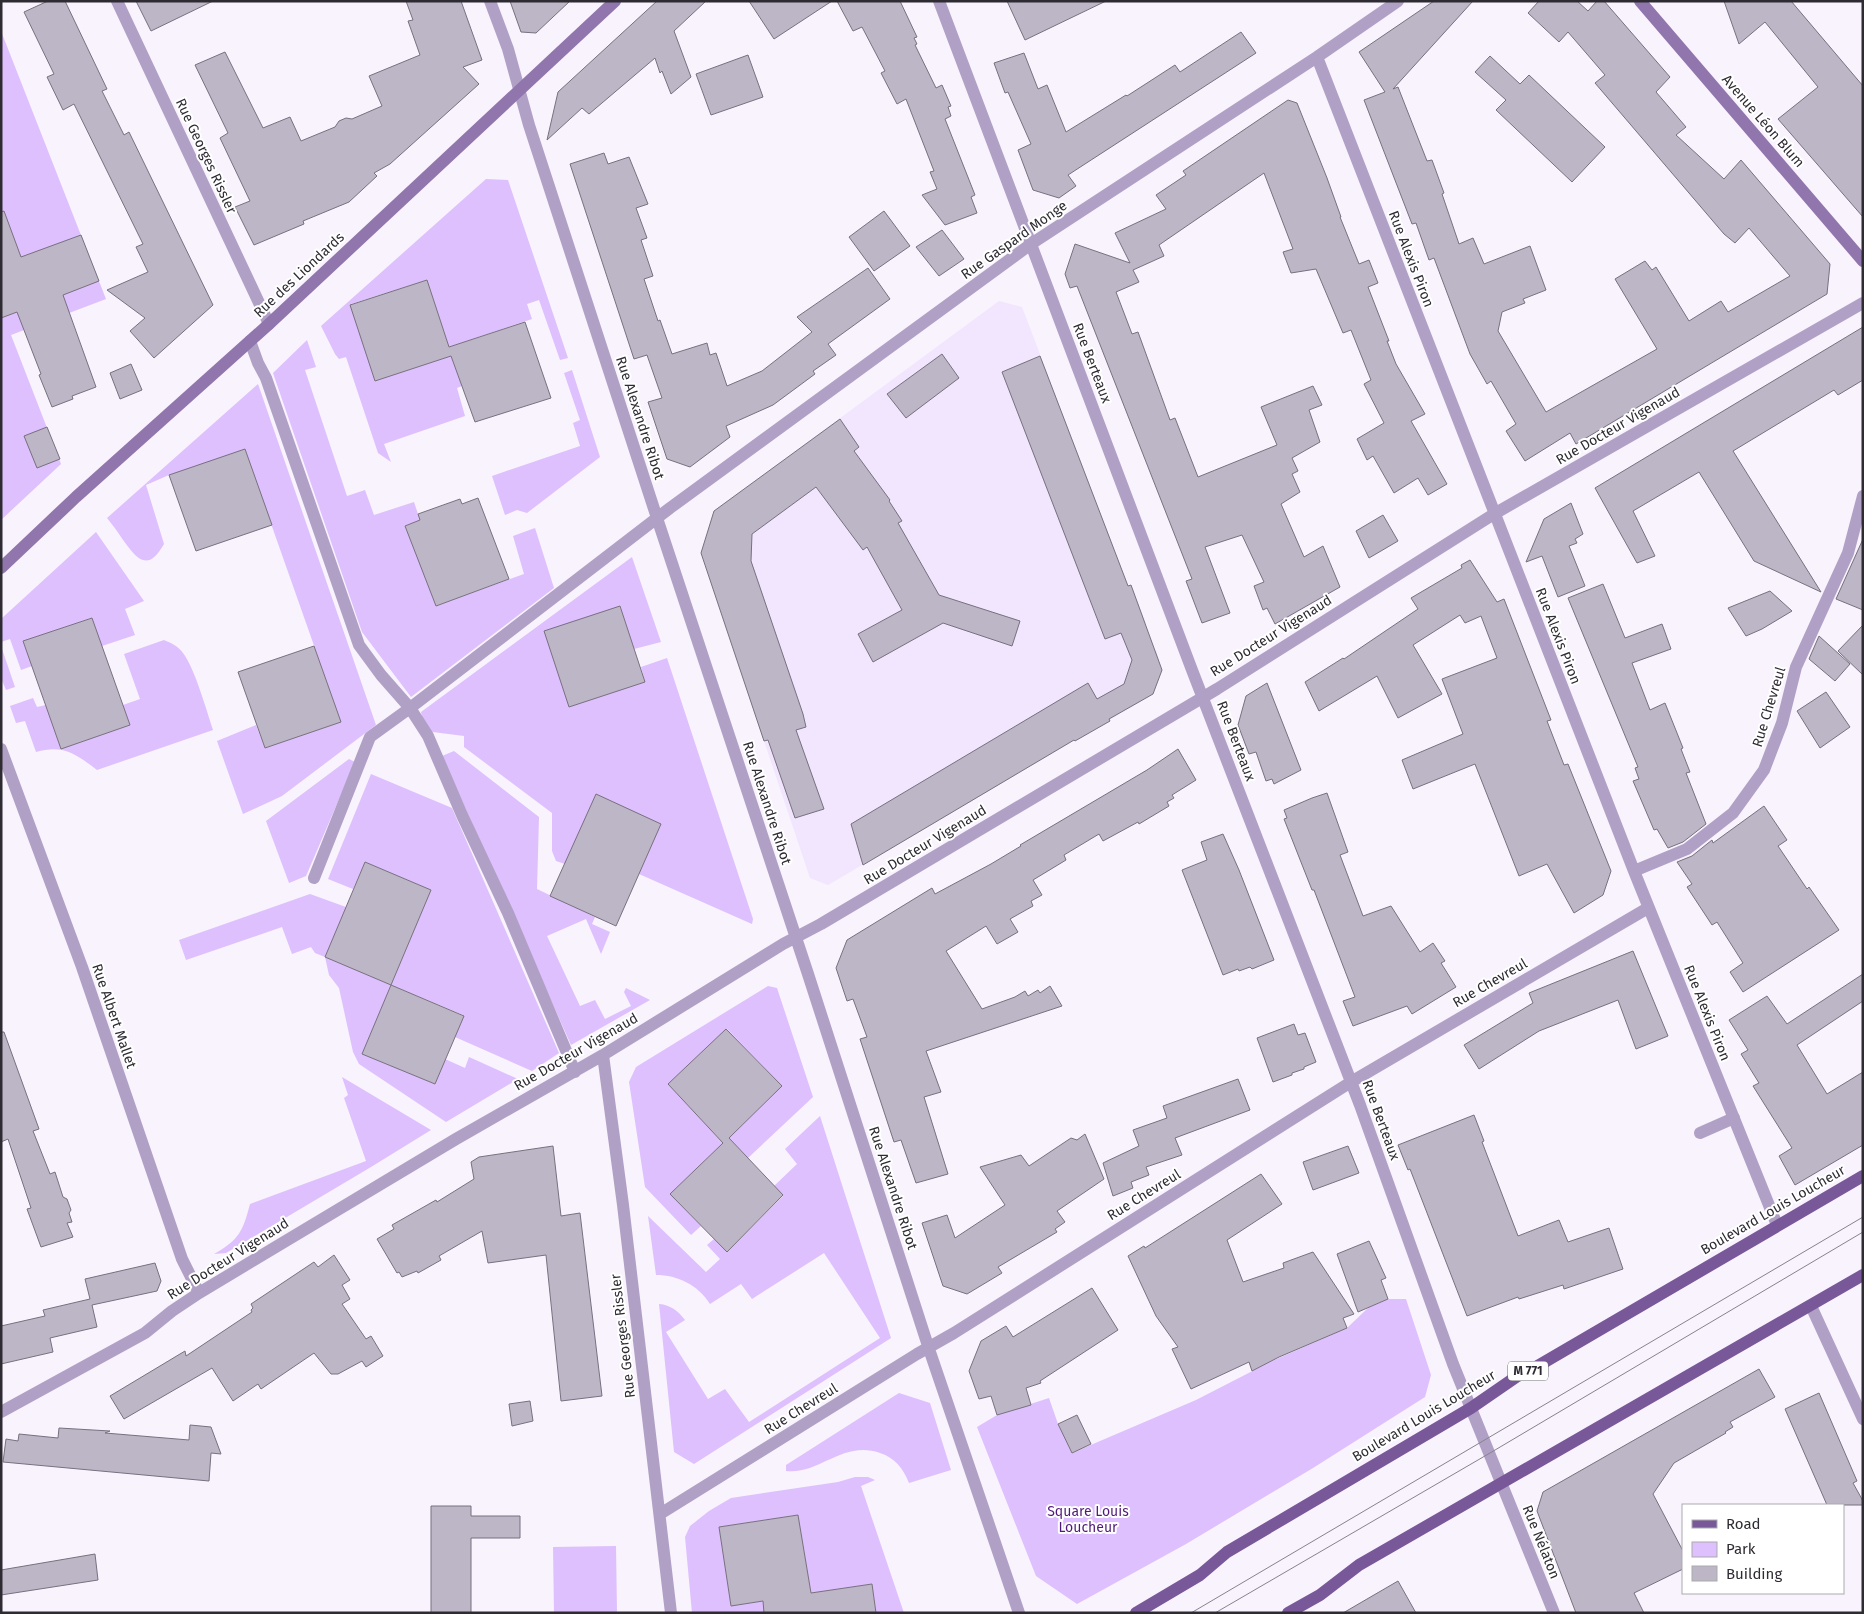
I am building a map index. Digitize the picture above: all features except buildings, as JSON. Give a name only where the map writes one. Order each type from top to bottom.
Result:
[{"type":"main road","name":"Boulevard Louis Loucheur","points":[[1136,1613],[1200,1575],[1227,1552],[1472,1408],[1516,1377],[1863,1176]]},
{"type":"main road","points":[[1288,1613],[1320,1595],[1359,1565],[1863,1275]]},
{"type":"street","name":"Rue Georges Rissler","points":[[117,1],[269,324]]},
{"type":"street","name":"Rue Alexandre Ribot","points":[[490,1],[508,49],[657,518],[796,937],[929,1349],[1019,1613]]},
{"type":"street","name":"Rue des Liondards","points":[[1,568],[76,497],[269,324],[615,1]]},
{"type":"street","name":"Rue Berteaux","points":[[939,1],[1202,697],[1350,1082],[1453,1364],[1501,1482]]},
{"type":"street","name":"Rue Gaspard Monge","points":[[314,878],[370,737],[657,518],[1031,244],[1398,1]]},
{"type":"street","name":"Avenue Léon Blum","points":[[1640,1],[1863,261]]},
{"type":"street","name":"Rue Alexis Piron","points":[[1317,56],[1648,908],[1777,1225]]},
{"type":"street","name":"Rue Docteur Vigenaud","points":[[1,1412],[145,1332],[199,1293],[472,1129],[575,1072],[796,937],[821,924],[1202,697],[1494,514],[1863,303]]},
{"type":"street","points":[[250,341],[266,378],[359,645],[410,708],[428,736],[462,815],[508,913],[575,1072]]},
{"type":"street","name":"Rue Chevreul","points":[[1634,871],[1687,849],[1733,813],[1764,770],[1782,723],[1796,667],[1848,552],[1863,496]]},
{"type":"street","name":"Rue Albert Mallet","points":[[1,749],[82,968],[182,1259],[199,1293]]},
{"type":"street","name":"Rue Chevreul","points":[[660,1514],[917,1354],[929,1349],[1350,1082],[1648,908]]},
{"type":"street","name":"Rue Georges Rissler","points":[[603,1055],[623,1205],[671,1613]]},
{"type":"street","points":[[1700,1133],[1734,1118]]},
{"type":"street","points":[[1811,1306],[1863,1419]]},
{"type":"street","name":"Rue Nélaton","points":[[1501,1482],[1554,1613]]},
{"type":"shaded area","points":[[999,301],[1022,307],[1128,586],[1131,585],[1146,623],[1144,624],[1154,651],[1156,650],[1162,670],[1153,694],[828,885],[810,878],[701,553],[714,511]]},
{"type":"green space","points":[[1,31],[106,299],[11,335],[61,464],[1,520]]},
{"type":"green space","points":[[486,179],[508,180],[568,358],[560,360],[539,300],[527,304],[532,319],[449,347],[427,280],[351,304],[375,381],[451,356],[462,386],[457,388],[465,416],[384,444],[391,462],[378,453],[346,357],[339,359],[321,326]]},
{"type":"green space","points":[[307,340],[316,367],[305,370],[347,496],[365,490],[374,515],[414,502],[420,520],[405,526],[416,554],[422,553],[429,573],[424,575],[436,606],[524,574],[513,536],[535,528],[554,588],[411,697],[362,632],[273,373]]},
{"type":"green space","points":[[572,370],[600,457],[527,513],[517,510],[505,515],[492,476],[580,446],[573,423],[580,420],[564,373]]},
{"type":"green space","points":[[258,384],[376,725],[282,796],[243,814],[217,741],[256,725],[265,748],[341,722],[245,450],[169,475],[146,485],[164,544],[152,559],[142,560],[137,556],[126,545],[107,518]]},
{"type":"green space","points":[[96,532],[144,601],[125,609],[135,635],[102,646],[91,618],[23,641],[32,666],[21,670],[10,639],[1,642],[1,619]]},
{"type":"green space","points":[[632,557],[661,642],[634,649],[620,606],[569,706],[645,682],[641,667],[667,658],[753,919],[752,924],[639,874],[565,864],[556,861],[552,851],[552,813],[464,747],[464,736],[425,731],[421,712]]},
{"type":"green space","points":[[164,640],[179,648],[192,669],[213,730],[97,770],[69,752],[54,749],[36,752],[25,721],[16,723],[10,706],[33,698],[37,707],[46,705],[61,749],[130,725],[123,705],[140,699],[124,654]]},
{"type":"green space","points":[[1,646],[15,687],[6,690],[1,678]]},
{"type":"green space","points":[[454,751],[539,817],[537,889],[595,917],[592,924],[610,932],[601,954],[586,919],[547,936],[580,1006],[595,1000],[605,1019],[631,1006],[624,992],[626,988],[650,1000],[571,1045],[442,756]]},
{"type":"green space","points":[[349,759],[355,762],[306,876],[289,883],[266,821]]},
{"type":"green space","points":[[371,774],[452,808],[559,1053],[532,1071],[455,1037],[463,1015],[391,985],[431,890],[365,862],[353,889],[328,879]]},
{"type":"green space","points":[[310,894],[346,907],[325,957],[315,953],[311,947],[292,954],[282,927],[186,960],[179,940]]},
{"type":"green space","points":[[325,957],[391,985],[362,1054],[435,1084],[445,1059],[465,1068],[469,1057],[518,1079],[446,1122],[359,1064],[353,1052],[339,988],[329,975]]},
{"type":"green space","points":[[768,986],[777,988],[813,1097],[748,1158],[729,1138],[782,1086],[727,1029],[668,1084],[723,1143],[670,1194],[701,1226],[691,1235],[645,1187],[629,1082],[636,1067]]},
{"type":"green space","points":[[342,1077],[431,1130],[226,1253],[214,1254],[229,1244],[239,1234],[250,1204],[366,1161],[344,1098],[348,1095]]},
{"type":"green space","points":[[820,1116],[891,1338],[694,1464],[674,1452],[659,1304],[674,1309],[685,1320],[666,1332],[708,1399],[725,1389],[749,1422],[880,1338],[824,1253],[752,1299],[741,1284],[710,1304],[700,1291],[687,1282],[664,1275],[656,1275],[648,1216],[706,1272],[720,1259],[707,1245],[714,1239],[727,1252],[783,1196],[774,1186],[797,1164],[785,1149]]},
{"type":"green space","name":"Square Louis Loucheur","points":[[1388,1299],[1406,1299],[1431,1375],[1425,1397],[1313,1468],[1186,1544],[1077,1604],[1036,1576],[977,1427],[997,1415],[1049,1398],[1058,1424],[1072,1453],[1196,1400],[1272,1361],[1347,1328],[1368,1308]]},
{"type":"green space","points":[[899,1393],[930,1403],[951,1470],[909,1483],[901,1468],[894,1461],[880,1453],[866,1450],[843,1454],[810,1468],[786,1471],[786,1465]]},
{"type":"green space","points":[[855,1477],[868,1477],[875,1480],[861,1486],[904,1613],[876,1613],[872,1584],[811,1593],[797,1515],[719,1527],[731,1606],[802,1595],[805,1613],[692,1613],[685,1537],[690,1526],[709,1511],[731,1498],[838,1482]]},
{"type":"green space","points":[[616,1546],[617,1613],[554,1613],[553,1547]]},
{"type":"tram line","points":[[1191,1613],[1863,1217]]},
{"type":"tram line","points":[[1215,1613],[1863,1232]]}]
